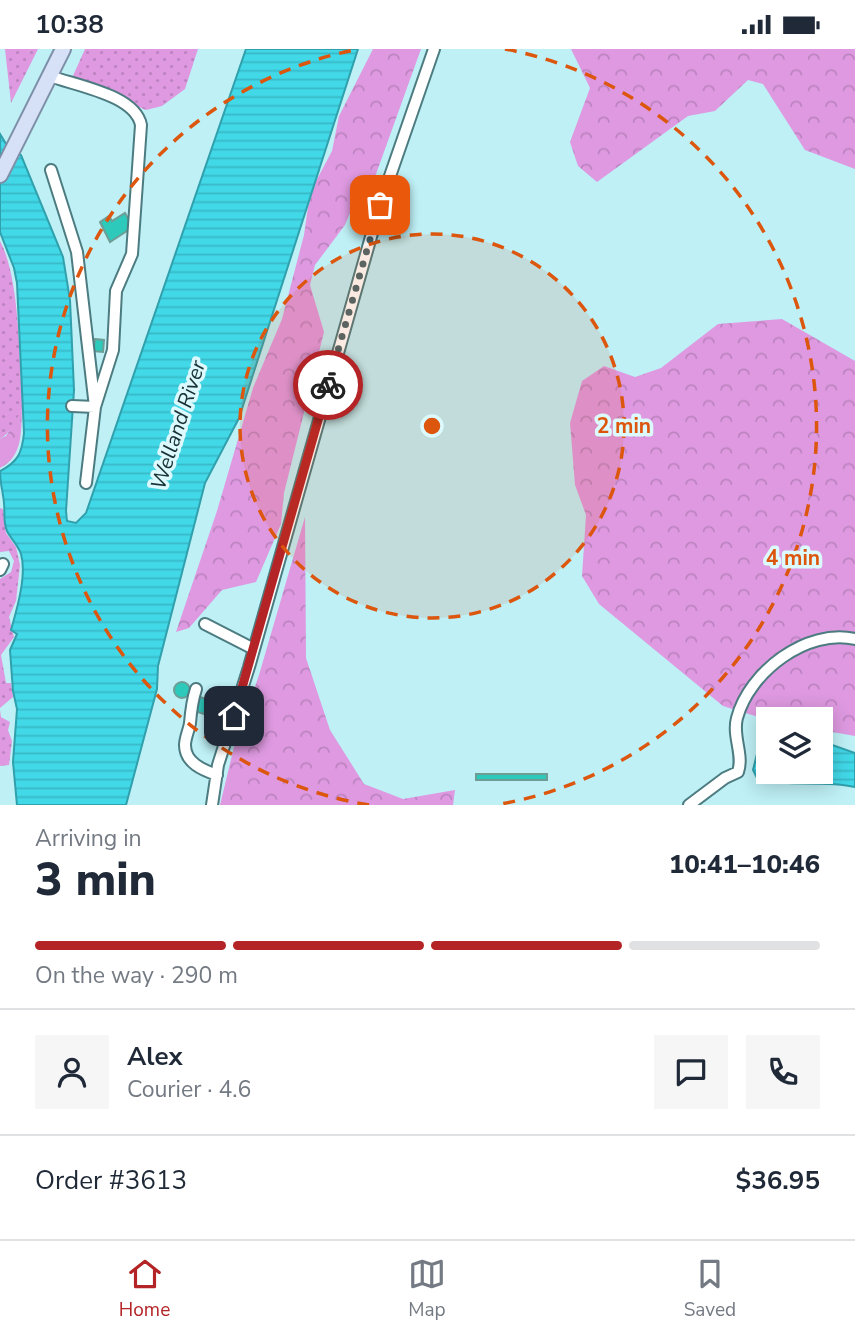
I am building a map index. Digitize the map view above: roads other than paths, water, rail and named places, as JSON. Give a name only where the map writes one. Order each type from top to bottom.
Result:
[{"type":"main road","points":[[0,175],[62,49]]},
{"type":"street","points":[[212,805],[217,775],[380,205],[434,49]]},
{"type":"street","points":[[50,76],[122,101],[137,113],[141,125],[132,254],[116,291],[113,350],[95,407],[86,483]]},
{"type":"street","points":[[51,170],[77,252],[95,407]]},
{"type":"street","points":[[72,406],[95,407]]},
{"type":"street","points":[[205,624],[254,649]]},
{"type":"street","points":[[689,805],[725,778],[738,772],[741,763],[736,742],[736,720],[745,697],[779,660],[828,637],[855,639]]},
{"type":"street","points":[[196,689],[189,713],[186,752],[196,765],[217,775]]},
{"type":"water","name":"Welland River","points":[[246,49],[358,49],[239,418],[205,483],[158,666],[157,689],[126,805],[17,805],[13,762],[17,709],[10,650],[17,634],[11,630],[20,592],[23,562],[20,551],[6,528],[0,471],[18,456],[24,433],[17,283],[0,232],[0,134],[11,152],[21,155],[63,257],[70,300],[74,390],[66,511],[67,521],[76,523],[86,513]]},
{"type":"water","points":[[833,745],[855,753],[855,787],[831,784]]}]
